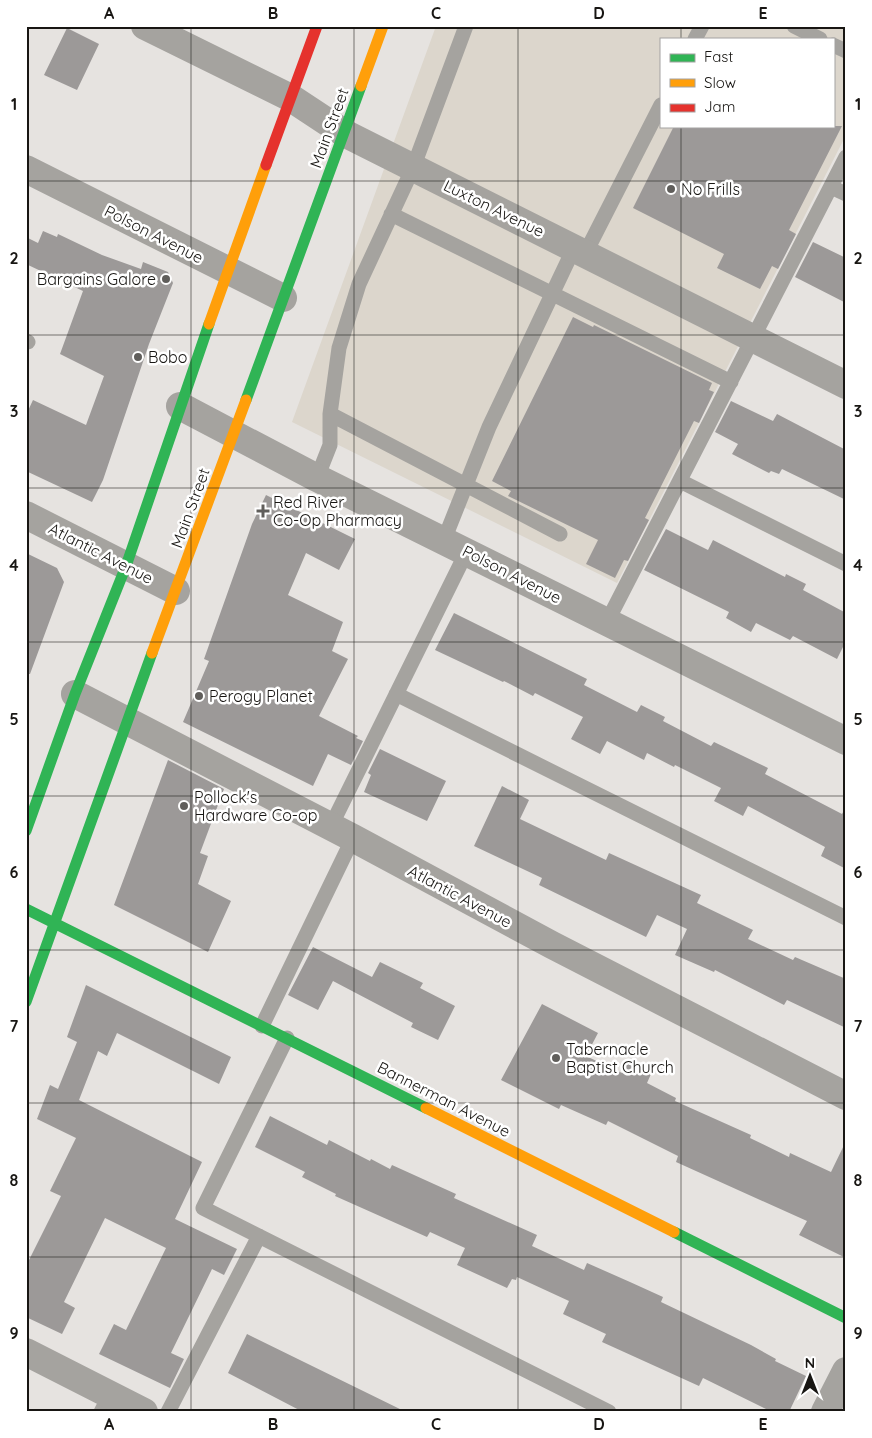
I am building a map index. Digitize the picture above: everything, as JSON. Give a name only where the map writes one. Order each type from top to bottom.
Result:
[{"type":"main road","points":[[26,831],[75,694],[126,566],[227,272],[317,26]]},
{"type":"main road","name":"Main Street","points":[[26,1002],[127,720],[234,435],[383,26]]},
{"type":"main road","name":"Bannerman Avenue","points":[[26,910],[54,922],[846,1318]]},
{"type":"street","name":"Luxton Avenue","points":[[145,26],[291,98],[344,133],[846,384]]},
{"type":"street","name":"Polson Avenue","points":[[26,169],[227,272],[283,298]]},
{"type":"street","name":"Polson Avenue","points":[[180,406],[317,478],[846,740]]},
{"type":"street","name":"Atlantic Avenue","points":[[26,515],[176,591]]},
{"type":"street","name":"Atlantic Avenue","points":[[75,694],[342,832],[552,945],[846,1096]]},
{"type":"street","points":[[26,1352],[105,1403],[144,1412]]},
{"type":"street","points":[[825,1412],[846,1371]]},
{"type":"lane","points":[[317,478],[330,445],[330,414],[338,348],[359,284],[413,168],[466,26]]},
{"type":"lane","points":[[696,38],[702,26]]},
{"type":"lane","points":[[794,26],[818,38]]},
{"type":"lane","points":[[834,45],[846,51]]},
{"type":"lane","points":[[262,1026],[456,546],[466,484],[552,292],[579,251],[660,107]]},
{"type":"lane","points":[[607,622],[846,157]]},
{"type":"lane","points":[[831,187],[846,194]]},
{"type":"lane","points":[[390,214],[552,292],[731,382]]},
{"type":"lane","points":[[330,414],[560,534]]},
{"type":"lane","points":[[680,482],[846,564]]},
{"type":"lane","points":[[396,694],[846,918]]},
{"type":"lane","points":[[287,1038],[203,1208],[609,1412]]},
{"type":"lane","points":[[168,1412],[259,1236]]},
{"type":"shaded area","points":[[436,26],[846,26],[846,135],[617,583],[292,422]]},
{"type":"building","points":[[67,28],[99,44],[77,90],[44,75]]},
{"type":"building","points":[[834,126],[842,126],[789,230],[796,234],[778,269],[772,266],[760,289],[717,268],[724,254],[633,208],[673,128],[834,128]]},
{"type":"building","points":[[43,231],[57,237],[58,234],[102,255],[141,269],[143,262],[168,272],[173,283],[149,344],[103,480],[92,502],[26,471],[26,415],[33,400],[86,425],[104,376],[60,354],[83,291],[26,264],[26,237],[38,243]]},
{"type":"building","points":[[813,242],[846,258],[846,303],[795,277]]},
{"type":"building","points":[[573,317],[593,327],[594,325],[712,383],[709,390],[714,392],[699,423],[694,421],[645,518],[649,520],[628,561],[624,560],[615,578],[586,564],[598,540],[508,496],[511,491],[492,481]]},
{"type":"building","points":[[731,401],[773,421],[777,414],[846,450],[846,500],[782,469],[779,474],[771,471],[769,473],[732,454],[738,444],[715,432]]},
{"type":"building","points":[[266,495],[355,539],[339,570],[306,553],[288,595],[343,622],[332,651],[348,659],[319,716],[358,736],[356,738],[363,741],[351,765],[328,754],[313,786],[183,722],[209,661],[204,659],[252,524]]},
{"type":"building","points":[[666,529],[708,550],[713,540],[785,577],[786,574],[806,584],[803,590],[846,613],[846,641],[837,659],[793,636],[790,640],[756,623],[751,632],[726,618],[729,612],[644,570]]},
{"type":"building","points":[[26,553],[57,568],[64,582],[30,674],[26,674]]},
{"type":"building","points":[[454,613],[587,679],[584,685],[637,712],[641,705],[665,717],[663,721],[711,746],[714,742],[768,768],[765,774],[842,814],[846,807],[846,869],[821,856],[825,847],[748,806],[743,816],[714,801],[721,788],[675,765],[674,767],[647,753],[644,760],[607,741],[600,754],[571,739],[583,717],[535,693],[533,696],[435,650]]},
{"type":"building","points":[[380,749],[446,781],[427,821],[364,792],[371,775],[368,773]]},
{"type":"building","points":[[168,760],[224,789],[200,853],[208,856],[198,884],[231,901],[208,952],[114,905]]},
{"type":"building","points":[[502,786],[529,800],[520,819],[606,860],[609,853],[701,895],[697,903],[753,930],[748,939],[793,960],[795,957],[846,979],[846,1028],[787,1000],[784,1005],[715,970],[714,972],[675,955],[687,929],[657,915],[646,937],[539,885],[542,878],[474,846]]},
{"type":"building","points":[[313,947],[372,977],[380,962],[423,983],[420,988],[455,1006],[438,1040],[411,1027],[413,1023],[333,981],[318,1010],[288,995]]},
{"type":"building","points":[[86,985],[231,1057],[219,1084],[117,1033],[107,1056],[98,1051],[79,1100],[202,1162],[175,1219],[237,1249],[224,1275],[212,1269],[171,1353],[184,1359],[170,1388],[99,1354],[114,1324],[126,1330],[166,1248],[105,1218],[64,1302],[75,1308],[62,1334],[26,1317],[26,1266],[61,1196],[50,1191],[76,1138],[37,1119],[50,1085],[58,1089],[77,1042],[67,1037]]},
{"type":"building","points":[[542,1004],[598,1033],[586,1056],[622,1073],[627,1063],[651,1074],[647,1083],[676,1098],[675,1101],[751,1135],[750,1138],[789,1157],[790,1153],[831,1172],[846,1141],[846,1258],[799,1235],[807,1221],[676,1162],[678,1156],[608,1121],[606,1125],[561,1105],[559,1109],[501,1080]]},
{"type":"building","points":[[270,1116],[327,1145],[329,1140],[370,1161],[371,1159],[390,1169],[392,1165],[456,1194],[454,1198],[537,1235],[532,1246],[584,1270],[587,1263],[663,1297],[661,1302],[751,1345],[776,1359],[775,1361],[806,1376],[789,1412],[772,1412],[703,1378],[699,1386],[602,1342],[606,1334],[563,1314],[569,1301],[517,1277],[516,1280],[512,1279],[507,1288],[457,1265],[465,1248],[430,1232],[427,1237],[335,1196],[336,1194],[302,1177],[305,1172],[255,1147]]},
{"type":"building","points":[[247,1334],[406,1412],[303,1412],[228,1373]]},
{"type":"traffic: fast","points":[[246,400],[361,86]]},
{"type":"traffic: fast","points":[[26,831],[75,694],[126,566],[209,324]]},
{"type":"traffic: fast","points":[[26,1002],[152,653]]},
{"type":"traffic: fast","points":[[26,909],[426,1108]]},
{"type":"traffic: fast","points":[[674,1232],[846,1318]]},
{"type":"traffic: slow","points":[[361,86],[383,26]]},
{"type":"traffic: slow","points":[[209,324],[266,165]]},
{"type":"traffic: slow","points":[[152,653],[246,400]]},
{"type":"traffic: slow","points":[[426,1108],[674,1232]]},
{"type":"traffic: jam","points":[[266,165],[317,26]]},
{"type":"place","name":"No Frills","points":[[671,189]]},
{"type":"place","name":"Bargains Galore","points":[[166,279]]},
{"type":"place","name":"Bobo","points":[[138,357]]},
{"type":"place","name":"Red River Co-Op Pharmacy","points":[[263,511]]},
{"type":"place","name":"Perogy Planet","points":[[199,696]]},
{"type":"place","name":"Pollock's Hardware Co-op","points":[[184,806]]},
{"type":"place","name":"Tabernacle Baptist Church","points":[[556,1058]]}]
